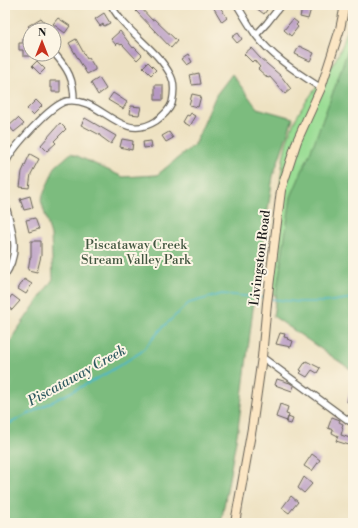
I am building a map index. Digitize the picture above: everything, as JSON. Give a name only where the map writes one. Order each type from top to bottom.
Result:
[{"type":"main road","name":"Livingston Road","points":[[236,523],[252,429],[262,357],[269,282],[281,190],[297,141],[321,88],[340,29],[345,5]]},
{"type":"street","points":[[5,165],[10,155],[23,137],[49,112],[62,102],[74,101],[89,104],[120,124],[134,127],[144,126],[154,122],[164,115],[171,105],[174,93],[174,82],[165,66],[123,22],[111,5]]},
{"type":"street","points":[[237,5],[256,35],[284,63],[321,88]]},
{"type":"street","points":[[256,35],[267,24],[281,5]]},
{"type":"street","points":[[62,62],[71,77],[74,101]]},
{"type":"street","points":[[5,202],[12,229],[14,252],[12,264],[5,275]]},
{"type":"street","points":[[262,357],[349,421]]},
{"type":"green space","points":[[351,5],[353,5],[353,297],[318,299],[273,295],[273,293],[270,292],[281,173],[286,145],[292,127],[302,108],[333,64],[341,49],[350,18]]},
{"type":"green space","points":[[353,35],[353,371],[273,316],[291,197],[314,143]]},
{"type":"green space","name":"Piscataway Creek Stream Valley Park","points":[[232,74],[257,108],[293,118],[273,176],[253,309],[238,429],[221,523],[140,523],[132,521],[127,523],[5,523],[5,355],[15,333],[53,279],[51,236],[41,200],[55,167],[71,153],[123,177],[157,175],[195,144],[216,95]]},
{"type":"building","points":[[212,5],[219,5],[227,18],[222,22]]},
{"type":"building","points":[[252,5],[266,5],[269,7],[264,14]]},
{"type":"building","points":[[303,5],[312,5],[308,19],[300,17]]},
{"type":"building","points":[[140,7],[152,20],[154,19],[177,41],[171,48],[136,11]]},
{"type":"building","points":[[104,13],[110,23],[100,26],[95,19]]},
{"type":"building","points":[[41,18],[44,22],[34,22]]},
{"type":"building","points":[[58,18],[70,26],[65,33],[62,31],[62,22],[55,22]]},
{"type":"building","points":[[293,19],[298,23],[296,25],[298,27],[291,36],[284,30]]},
{"type":"building","points":[[120,31],[133,48],[134,47],[142,55],[137,60],[122,44],[121,45],[118,43],[116,45],[111,39]]},
{"type":"building","points":[[238,33],[242,39],[237,43],[232,37]]},
{"type":"building","points":[[76,39],[87,59],[89,58],[95,68],[95,70],[87,74],[69,43]]},
{"type":"building","points":[[19,43],[22,43],[22,50],[19,50]]},
{"type":"building","points":[[299,46],[314,53],[310,61],[295,54]]},
{"type":"building","points":[[251,48],[281,76],[291,89],[285,94],[270,77],[268,78],[258,69],[260,67],[254,60],[252,62],[244,54]]},
{"type":"building","points":[[188,55],[192,62],[187,65],[182,59]]},
{"type":"building","points":[[38,62],[45,69],[40,74],[32,66]]},
{"type":"building","points":[[148,62],[156,70],[151,75],[143,67]]},
{"type":"building","points":[[199,73],[201,84],[192,85],[190,75]]},
{"type":"building","points":[[99,78],[106,89],[98,95],[91,83]]},
{"type":"building","points":[[50,81],[60,81],[60,92],[52,92]]},
{"type":"building","points":[[155,85],[163,85],[163,100],[155,100]]},
{"type":"building","points":[[113,93],[127,102],[123,109],[108,100]]},
{"type":"building","points":[[192,94],[201,96],[198,107],[189,105]]},
{"type":"building","points":[[36,100],[42,106],[33,115],[27,109]]},
{"type":"building","points":[[131,106],[141,107],[139,115],[130,114]]},
{"type":"building","points":[[190,113],[195,116],[189,126],[182,122],[186,115],[188,116]]},
{"type":"building","points":[[18,118],[24,124],[14,132],[9,126]]},
{"type":"building","points":[[85,118],[116,136],[111,144],[100,135],[81,125]]},
{"type":"building","points":[[60,123],[66,129],[54,141],[56,143],[47,151],[41,145]]},
{"type":"building","points":[[169,132],[173,138],[166,142],[162,136]]},
{"type":"building","points":[[122,139],[133,141],[132,150],[120,147]]},
{"type":"building","points":[[151,141],[152,147],[144,148],[143,142]]},
{"type":"building","points":[[30,154],[39,159],[31,174],[29,188],[20,187],[22,172]]},
{"type":"building","points":[[30,196],[33,208],[24,210],[20,199]]},
{"type":"building","points":[[35,218],[39,229],[29,232],[26,220]]},
{"type":"building","points":[[31,241],[41,241],[41,256],[37,272],[28,270],[31,258]]},
{"type":"building","points":[[24,279],[32,284],[26,294],[18,289]]},
{"type":"building","points":[[12,295],[20,301],[12,310],[5,305]]},
{"type":"building","points":[[280,333],[285,334],[284,337],[293,341],[291,347],[276,344]]},
{"type":"building","points":[[306,361],[320,368],[317,373],[312,370],[307,377],[300,373],[302,371],[300,370]]},
{"type":"building","points":[[277,379],[290,383],[294,386],[292,391],[275,385]]},
{"type":"building","points":[[351,385],[353,385],[353,403],[347,402]]},
{"type":"building","points":[[280,404],[288,407],[286,414],[289,415],[287,421],[276,417]]},
{"type":"building","points":[[288,417],[293,419],[291,424],[286,423]]},
{"type":"building","points":[[332,417],[340,420],[339,422],[343,424],[341,435],[353,439],[352,446],[336,441],[338,436],[332,433],[333,430],[328,428]]},
{"type":"building","points":[[312,454],[320,460],[312,471],[304,466]]},
{"type":"building","points":[[304,477],[312,484],[304,493],[298,488]]},
{"type":"building","points":[[291,496],[298,502],[289,513],[282,508]]},
{"type":"waterway","name":"Piscataway Creek","points":[[5,426],[104,375],[141,352],[163,327],[189,303],[222,294],[266,298]]},
{"type":"waterway","name":"Piscataway Creek","points":[[271,299],[298,302],[326,302],[353,298]]}]
